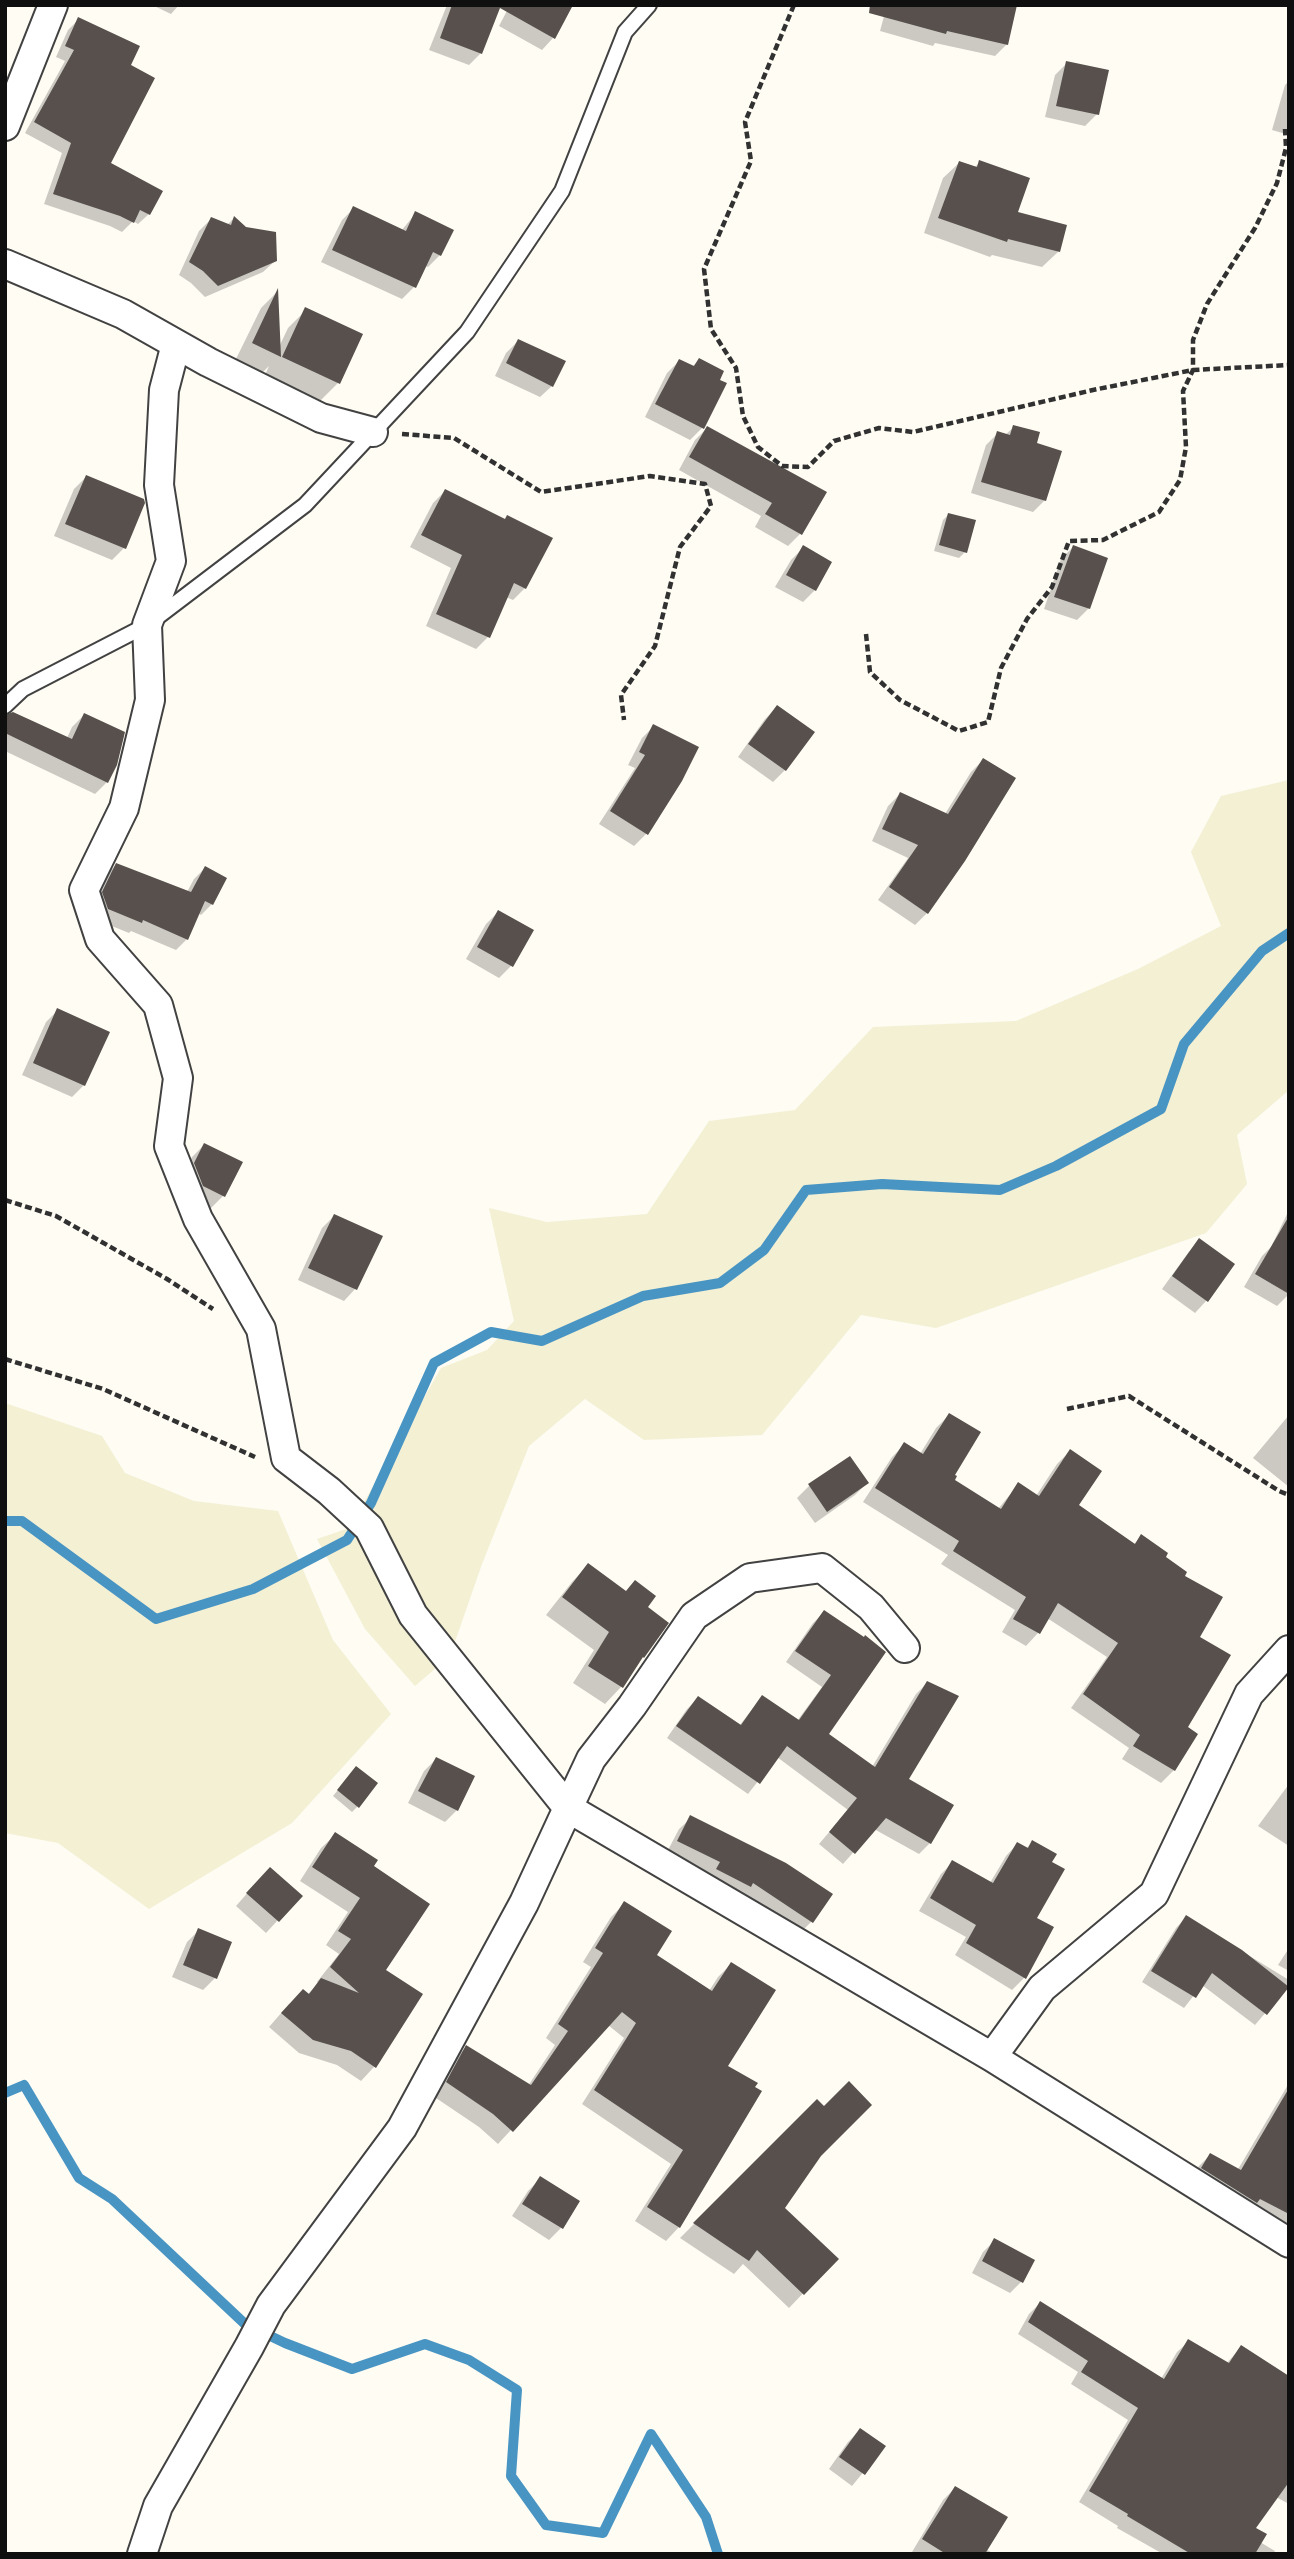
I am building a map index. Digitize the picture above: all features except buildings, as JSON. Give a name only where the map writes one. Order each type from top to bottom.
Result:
[{"type":"street","points":[[5,127],[53,5]]},
{"type":"street","points":[[5,264],[123,314],[321,418],[373,432]]},
{"type":"street","points":[[176,344],[164,390],[159,485],[170,561],[147,625],[150,700],[124,808],[84,890],[100,939],[158,1005],[178,1078],[169,1146],[198,1220],[261,1329],[286,1458],[345,1504],[369,1528],[413,1615],[568,1808],[992,2057],[1289,2243]]},
{"type":"street","points":[[142,2554],[158,2506],[250,2347],[271,2305],[402,2129],[524,1903],[591,1759],[632,1706],[694,1616],[750,1578],[822,1568],[871,1607],[905,1648]]},
{"type":"street","points":[[992,2057],[1042,1987],[1154,1894],[1249,1694],[1289,1650]]},
{"type":"lane","points":[[5,706],[23,689],[147,625],[305,505],[467,332],[562,191],[625,32],[649,5]]},
{"type":"path","points":[[794,5],[746,122],[751,161],[704,269],[711,329],[737,368],[743,416],[758,447],[782,466],[808,467],[834,441],[879,428],[913,432],[1193,370],[1289,365]]},
{"type":"path","points":[[866,634],[870,672],[900,700],[959,731],[988,722],[1001,668],[1027,619],[1052,587],[1069,541],[1103,540],[1159,512],[1180,480],[1186,447],[1183,391],[1193,370],[1194,340],[1207,304],[1255,228],[1277,183],[1286,149],[1284,130]]},
{"type":"path","points":[[373,432],[454,438],[541,492],[650,476],[705,484],[711,506],[680,547],[655,646],[621,695],[624,720]]},
{"type":"path","points":[[5,1200],[56,1216],[167,1279],[220,1314]]},
{"type":"path","points":[[5,1359],[103,1389],[266,1462]]},
{"type":"path","points":[[1067,1409],[1129,1396],[1279,1491],[1289,1494]]},
{"type":"shaded area","points":[[1289,780],[1289,1090],[1237,1135],[1247,1184],[1206,1233],[936,1328],[861,1315],[762,1435],[644,1440],[585,1399],[529,1446],[482,1564],[450,1656],[415,1686],[365,1629],[317,1539],[349,1528],[441,1368],[487,1350],[514,1321],[489,1208],[547,1222],[647,1214],[709,1121],[795,1110],[873,1027],[1016,1021],[1138,969],[1221,926],[1191,852],[1221,796]]},
{"type":"shaded area","points":[[5,1403],[102,1436],[125,1473],[194,1501],[278,1511],[333,1640],[391,1714],[292,1823],[149,1909],[58,1843],[5,1833]]},
{"type":"waterway","points":[[5,1521],[22,1521],[156,1619],[253,1589],[347,1540],[371,1503],[434,1363],[491,1332],[542,1341],[643,1296],[720,1283],[764,1250],[806,1190],[882,1184],[1000,1190],[1056,1166],[1161,1109],[1184,1044],[1262,951],[1289,933]]},
{"type":"waterway","points":[[5,2093],[24,2085],[79,2178],[112,2199],[245,2324],[352,2369],[425,2344],[469,2360],[517,2390],[511,2476],[546,2525],[603,2533],[651,2434],[706,2517],[718,2554]]}]
